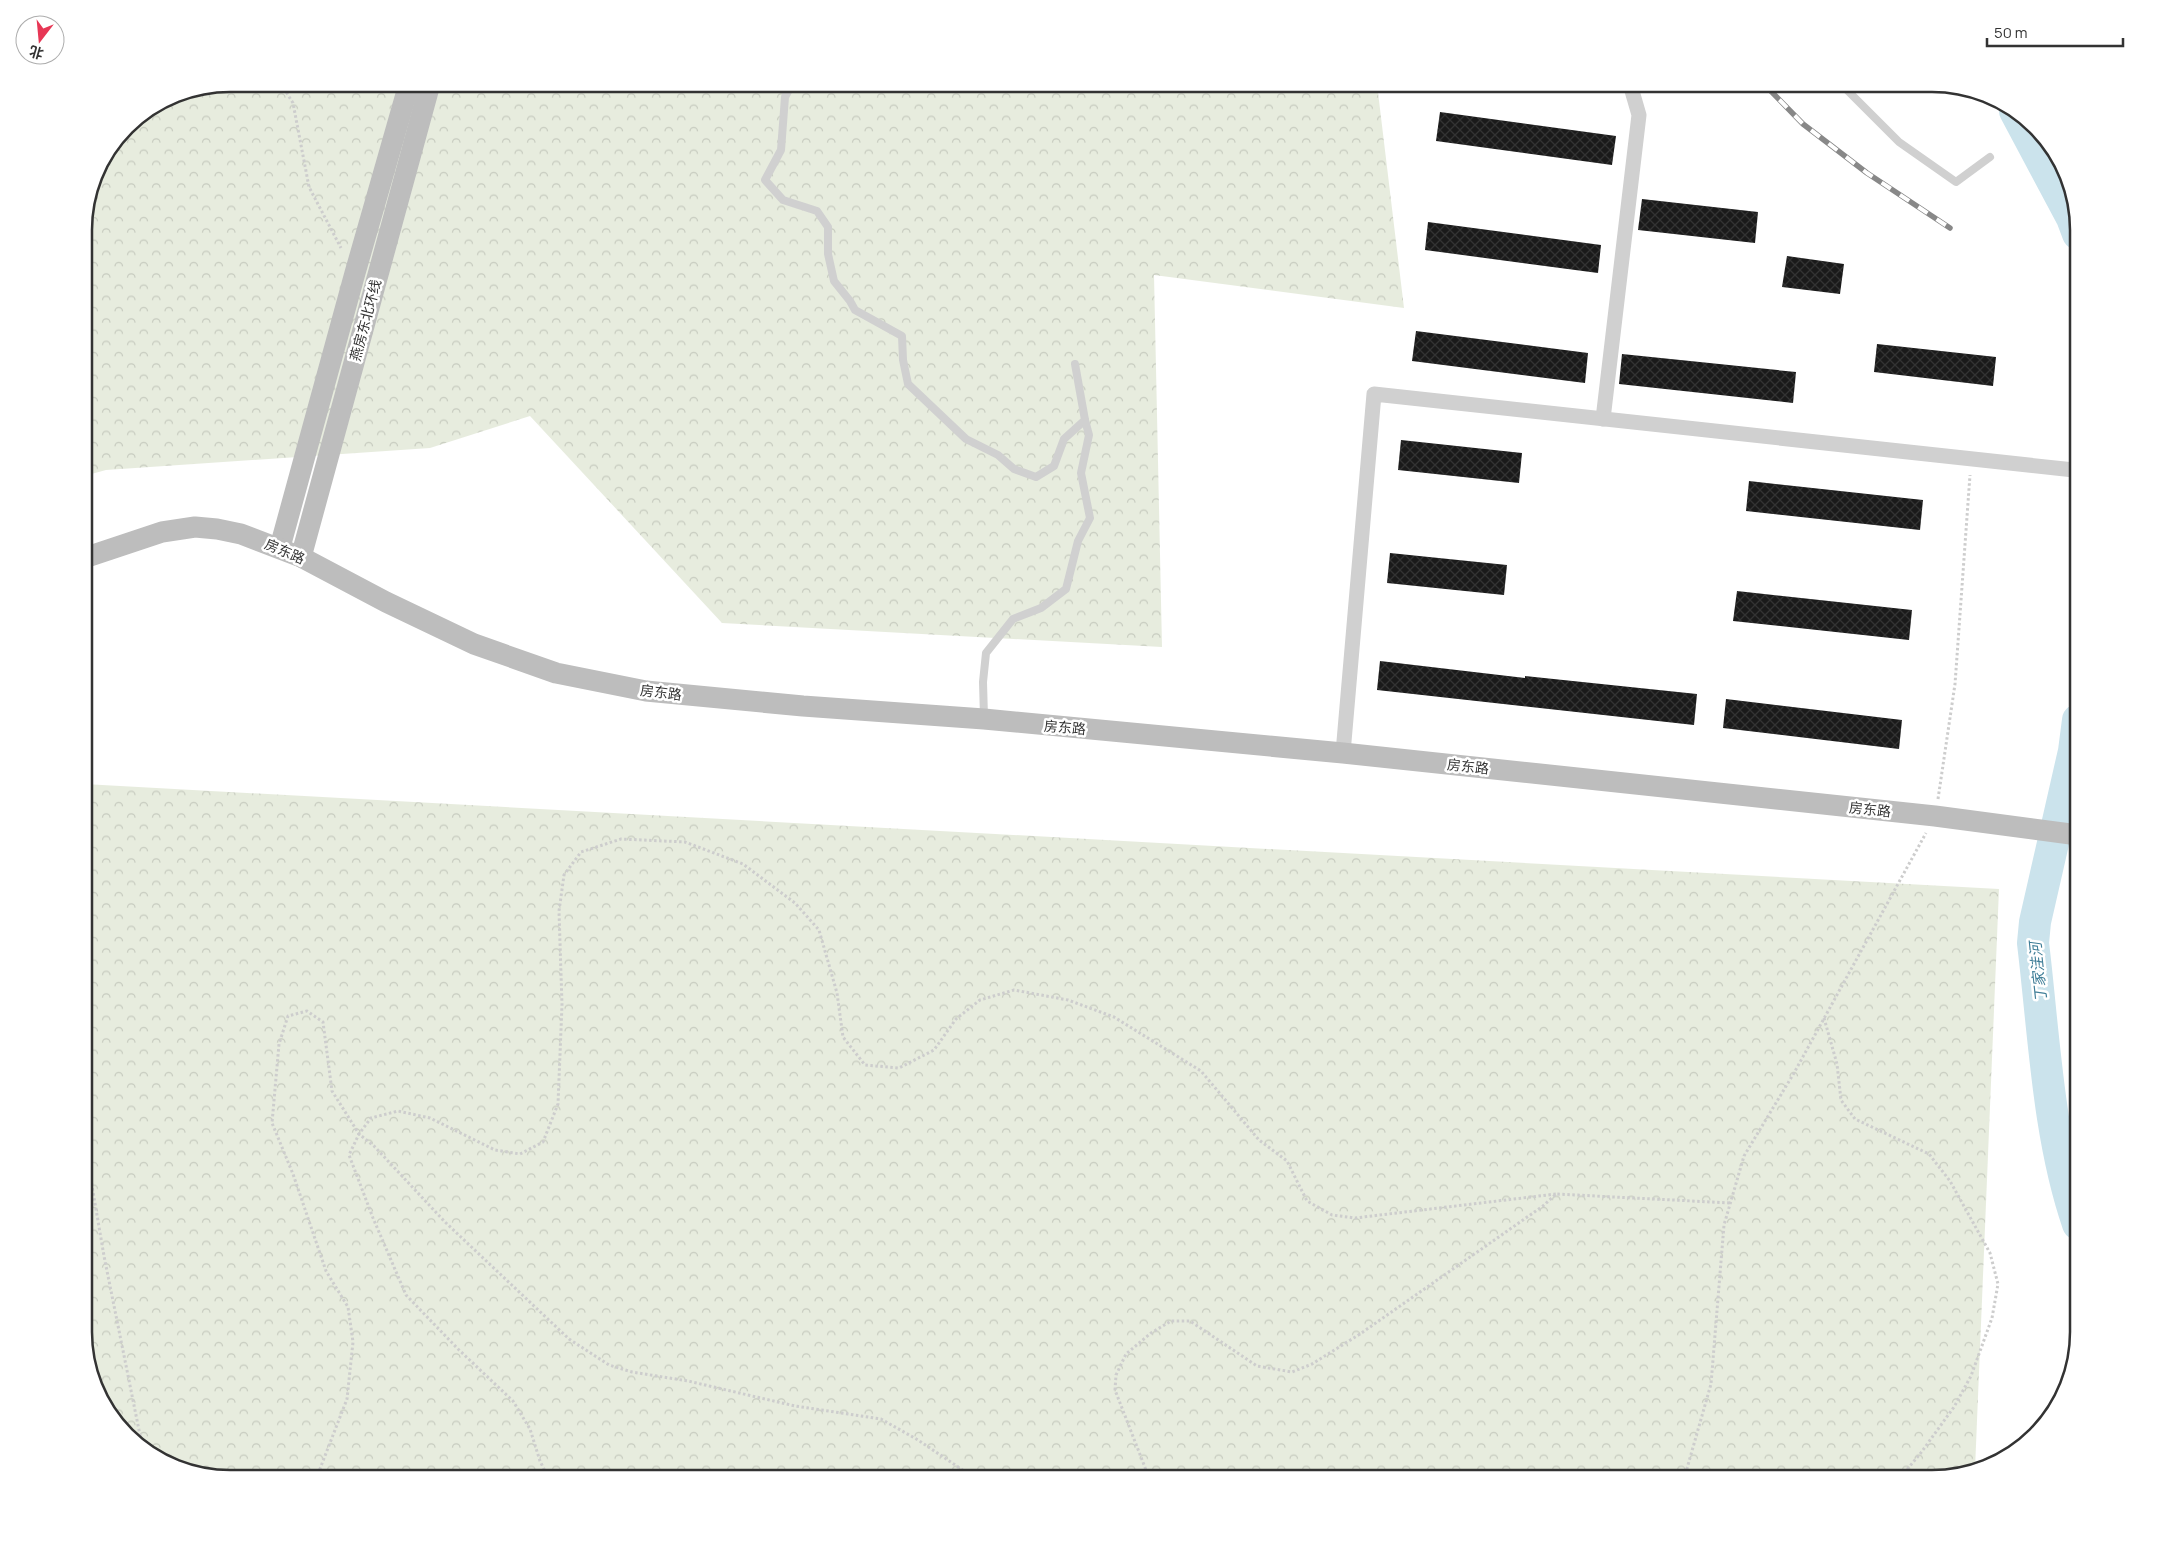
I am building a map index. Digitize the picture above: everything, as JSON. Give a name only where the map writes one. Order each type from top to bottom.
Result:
[{"type":"main road","name":"燕房东北环线","points":[[280,547],[406,93]]},
{"type":"main road","name":"燕房东北环线","points":[[301,557],[427,93]]},
{"type":"main road","name":"房东路","points":[[93,555],[162,532],[195,527],[242,534],[280,547],[386,602],[474,644],[556,673],[646,691],[803,706],[984,719],[1342,753],[1935,816],[2070,834]]},
{"type":"street","points":[[1603,419],[1639,115],[1632,92]]},
{"type":"street","points":[[1342,753],[1374,394],[2070,470]]},
{"type":"lane","points":[[1849,92],[1899,142],[1956,182],[1990,157]]},
{"type":"lane","points":[[787,93],[785,97],[781,150],[765,180],[783,200],[817,211],[828,227],[828,254],[834,281],[855,310],[902,336],[903,360],[908,384],[966,439],[998,455],[1014,469],[1036,477],[1054,466],[1064,439],[1085,420]]},
{"type":"lane","points":[[984,719],[983,682],[986,654],[1013,619],[1041,608],[1066,588],[1078,541],[1090,518],[1088,498],[1081,473],[1089,435],[1075,364]]},
{"type":"path","points":[[286,93],[293,104],[309,187],[355,273]]},
{"type":"path","points":[[1687,1470],[1711,1384],[1724,1225],[1744,1156],[1794,1073],[1935,816],[1955,684],[1972,459]]},
{"type":"path","points":[[545,1470],[530,1429],[513,1402],[458,1349],[406,1294],[373,1218],[350,1155],[359,1134],[371,1118],[398,1110],[430,1118],[495,1150],[520,1154],[543,1142],[558,1104],[562,1005],[559,911],[564,875],[581,852],[621,839],[685,842],[743,864],[795,903],[819,930],[837,993],[843,1037],[865,1065],[898,1068],[934,1050],[956,1019],[980,1000],[1014,990],[1068,1000],[1114,1017],[1201,1071],[1258,1140],[1287,1161],[1307,1200],[1332,1215],[1355,1218],[1556,1194],[1730,1203]]},
{"type":"path","points":[[319,1470],[347,1399],[353,1342],[348,1307],[326,1271],[272,1123],[279,1044],[288,1016],[307,1011],[323,1022],[332,1091],[359,1134],[374,1146],[445,1222],[569,1339],[609,1365],[632,1372],[688,1381],[795,1406],[880,1419],[918,1440],[963,1470]]},
{"type":"path","points":[[1824,1018],[1837,1064],[1841,1100],[1855,1119],[1929,1154],[1950,1181],[1990,1253],[1998,1284],[1992,1318],[1971,1376],[1954,1406],[1906,1470]]},
{"type":"path","points":[[93,1192],[139,1436]]},
{"type":"path","points":[[1146,1470],[1115,1390],[1116,1374],[1126,1354],[1151,1333],[1171,1321],[1190,1321],[1257,1366],[1292,1372],[1312,1364],[1360,1334],[1543,1206],[1556,1194]]},
{"type":"green space","points":[[1378,92],[1404,308],[1154,275],[1162,647],[722,623],[530,416],[430,448],[106,470],[93,474],[93,221],[95,203],[111,161],[133,133],[161,111],[195,97],[221,93]]},
{"type":"green space","points":[[93,784],[1999,889],[1975,1463],[1959,1468],[1932,1470],[212,1469],[186,1463],[169,1456],[146,1442],[133,1430],[111,1402],[95,1360],[93,1342]]},
{"type":"building","points":[[1440,112],[1616,136],[1612,165],[1436,141]]},
{"type":"building","points":[[1642,199],[1758,212],[1755,243],[1638,230]]},
{"type":"building","points":[[1428,222],[1601,245],[1598,273],[1425,250]]},
{"type":"building","points":[[1787,256],[1844,264],[1840,294],[1782,287]]},
{"type":"building","points":[[1416,331],[1588,353],[1585,383],[1412,361]]},
{"type":"building","points":[[1877,344],[1996,357],[1993,386],[1874,372]]},
{"type":"building","points":[[1622,354],[1796,372],[1793,403],[1619,384]]},
{"type":"building","points":[[1401,440],[1522,453],[1519,483],[1398,470]]},
{"type":"building","points":[[1749,481],[1923,500],[1920,530],[1746,511]]},
{"type":"building","points":[[1390,553],[1507,565],[1504,595],[1387,583]]},
{"type":"building","points":[[1737,591],[1912,610],[1909,640],[1733,621]]},
{"type":"building","points":[[1380,661],[1525,678],[1525,676],[1697,694],[1694,725],[1377,690]]},
{"type":"building","points":[[1726,699],[1902,720],[1899,749],[1723,728]]},
{"type":"waterway","name":"丁家洼河","points":[[2025,129],[2068,210]]},
{"type":"waterway","name":"丁家洼河","points":[[2070,769],[2035,922],[2033,943],[2053,1121],[2070,1198]]},
{"type":"railway","points":[[1772,92],[1803,124],[1867,173],[1950,228]]}]
